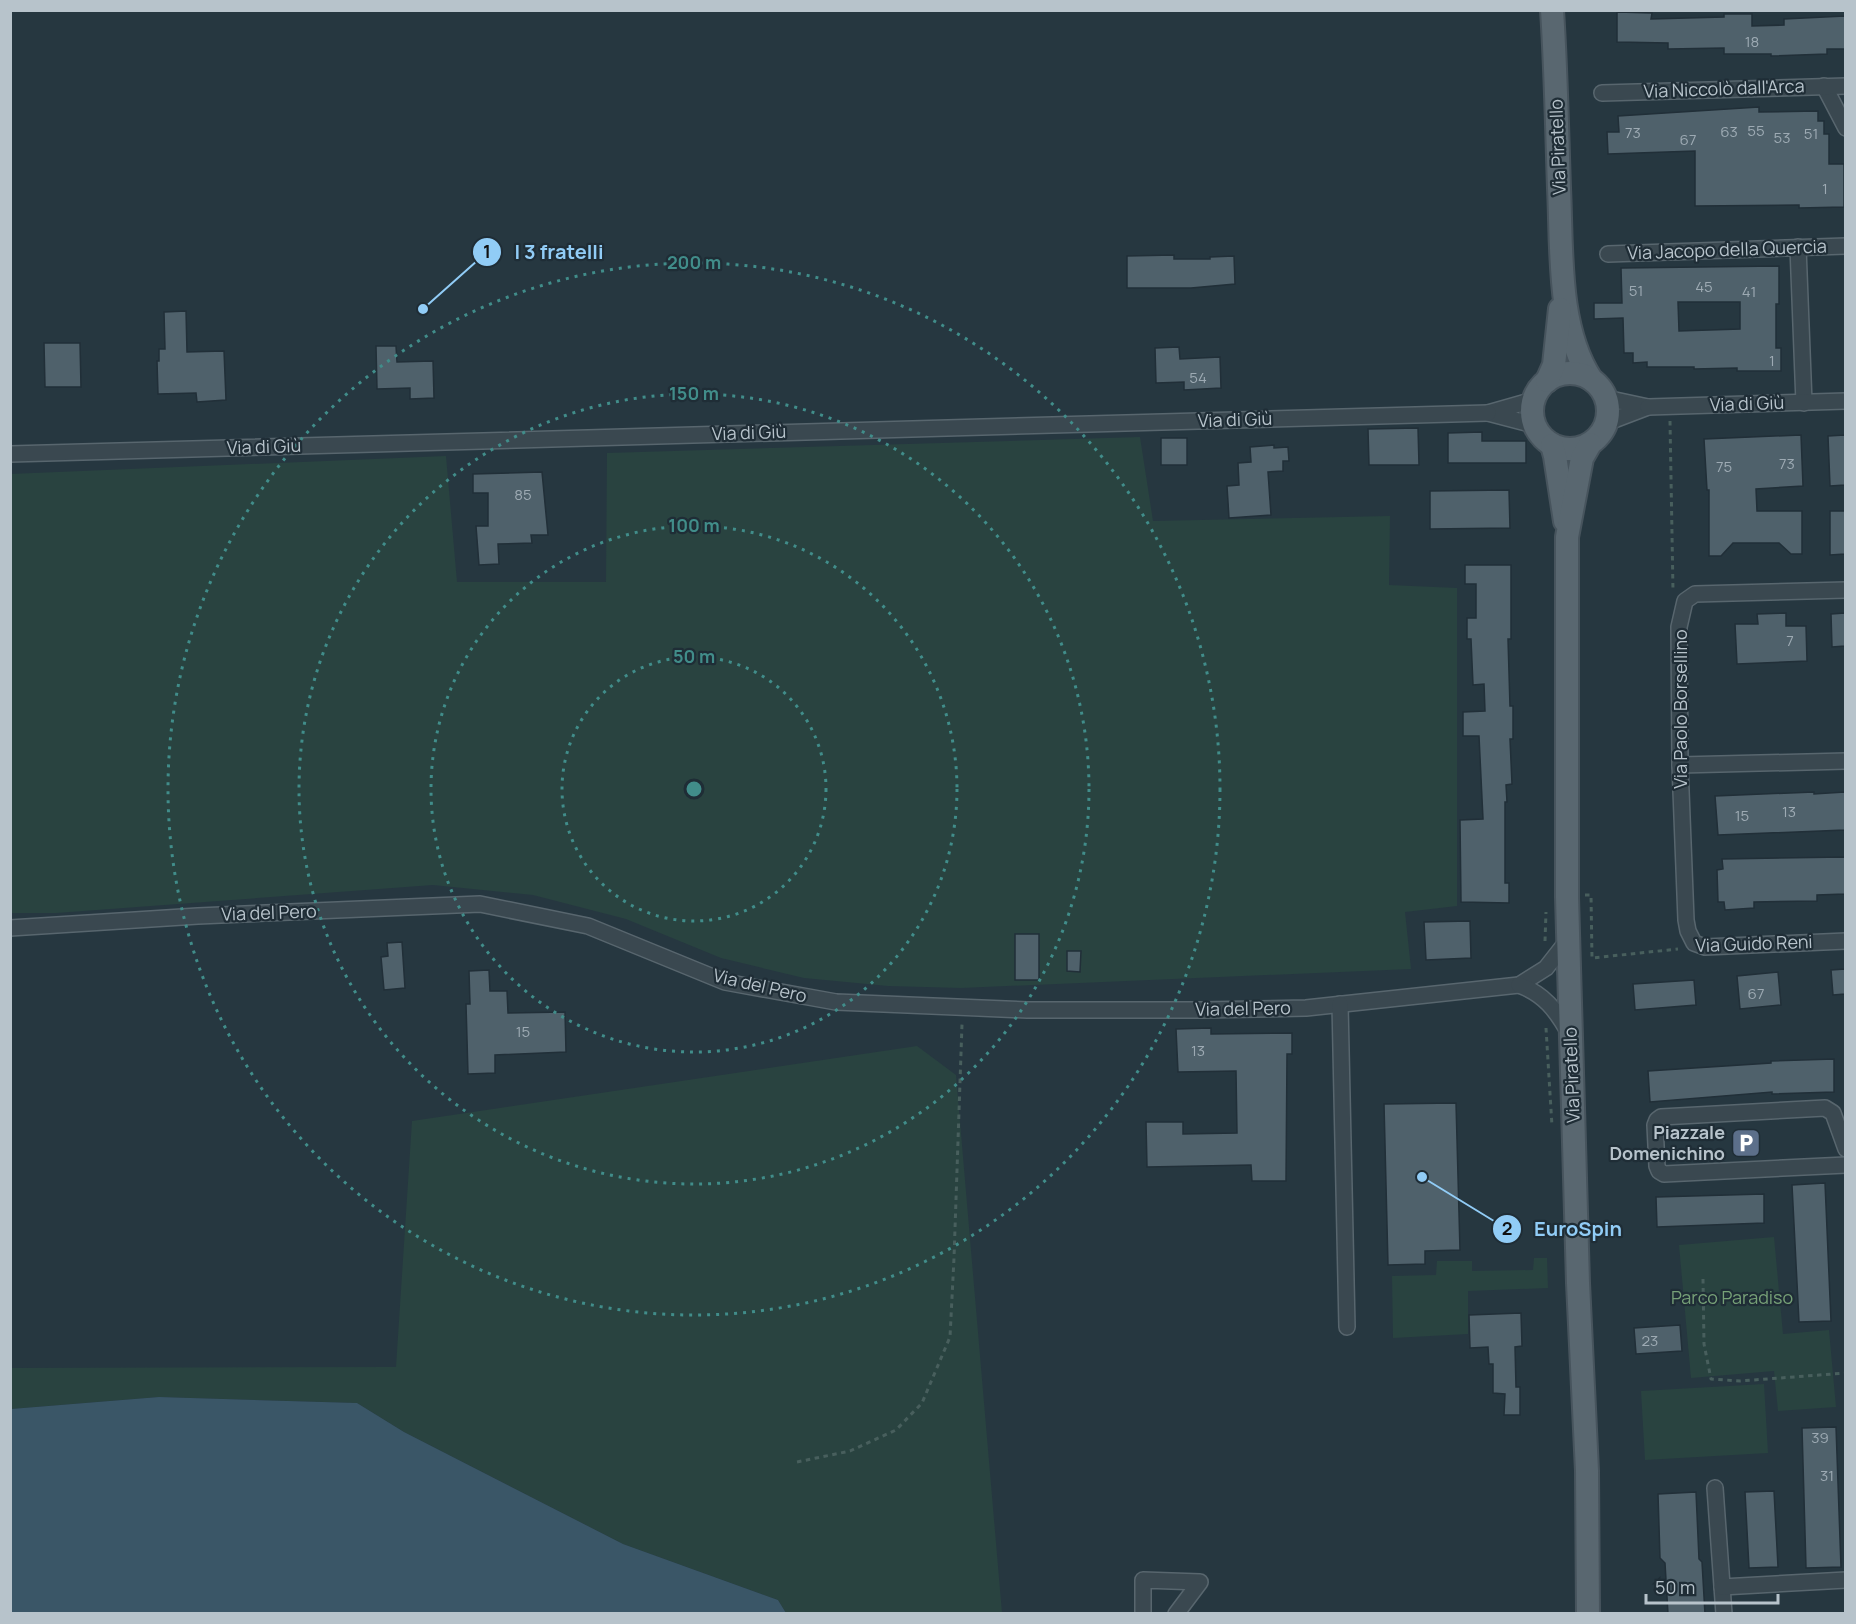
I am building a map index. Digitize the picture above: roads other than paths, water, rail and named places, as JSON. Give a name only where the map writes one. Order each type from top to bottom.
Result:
[{"type":"main road","name":"Via Piratello","points":[[1552,10],[1563,284],[1572,336],[1583,367],[1606,398]]},
{"type":"main road","name":"Via Piratello","points":[[1533,400],[1554,364],[1563,284]]},
{"type":"main road","points":[[1546,381],[1557,375],[1569,373],[1581,374],[1592,379]]},
{"type":"main road","points":[[1606,398],[1608,410],[1606,423]]},
{"type":"main road","points":[[1533,400],[1534,425],[1552,445],[1565,449],[1590,444]]},
{"type":"main road","name":"Via Piratello","points":[[1588,1614],[1587,1471],[1567,897],[1568,537],[1582,458],[1590,444],[1600,435],[1606,423]]},
{"type":"main road","name":"Via Piratello","points":[[1552,445],[1568,537]]},
{"type":"street","points":[[1824,86],[1845,128]]},
{"type":"street","name":"Via Niccolò dall'Arca","points":[[1602,93],[1845,86]]},
{"type":"street","name":"Via Jacopo della Quercia","points":[[1608,254],[1845,246]]},
{"type":"street","points":[[1798,248],[1804,403]]},
{"type":"street","name":"Via di Giù","points":[[1606,398],[1648,407],[1845,401]]},
{"type":"street","name":"Via di Giù","points":[[10,454],[1488,413],[1533,400]]},
{"type":"street","name":"Via di Giù","points":[[1606,423],[1648,407]]},
{"type":"street","name":"Via di Giù","points":[[1488,413],[1534,425]]},
{"type":"street","name":"Via Paolo Borsellino","points":[[1694,943],[1686,920],[1680,765],[1679,627],[1685,601],[1695,594],[1845,590]]},
{"type":"street","points":[[1680,765],[1845,761]]},
{"type":"street","name":"Via del Pero","points":[[10,928],[198,916],[480,904],[588,926],[725,982],[836,1002],[1027,1010],[1306,1008],[1519,984],[1546,968],[1568,940]]},
{"type":"street","name":"Via Guido Reni","points":[[1694,943],[1705,947],[1845,940]]},
{"type":"street","points":[[1519,984],[1533,990],[1546,1000],[1571,1035]]},
{"type":"street","points":[[1340,1004],[1347,1327]]},
{"type":"street","points":[[1845,1149],[1833,1113],[1825,1108],[1661,1117],[1655,1125],[1657,1166],[1664,1174],[1845,1165]]},
{"type":"street","points":[[1715,1488],[1724,1614]]},
{"type":"street","points":[[1143,1614],[1143,1580],[1200,1582],[1176,1614]]},
{"type":"street","points":[[1722,1587],[1845,1580]]},
{"type":"water","points":[[159,1397],[357,1403],[404,1432],[623,1544],[778,1600],[786,1613],[11,1613],[11,1409]]},
{"type":"place","name":"I 3 fratelli","points":[[423,309]]},
{"type":"place","name":"Piazzale Domenichino","points":[[1746,1143]]},
{"type":"place","name":"EuroSpin","points":[[1422,1177]]},
{"type":"park label","name":"Parco Paradiso","points":[[1732,1298]]}]
